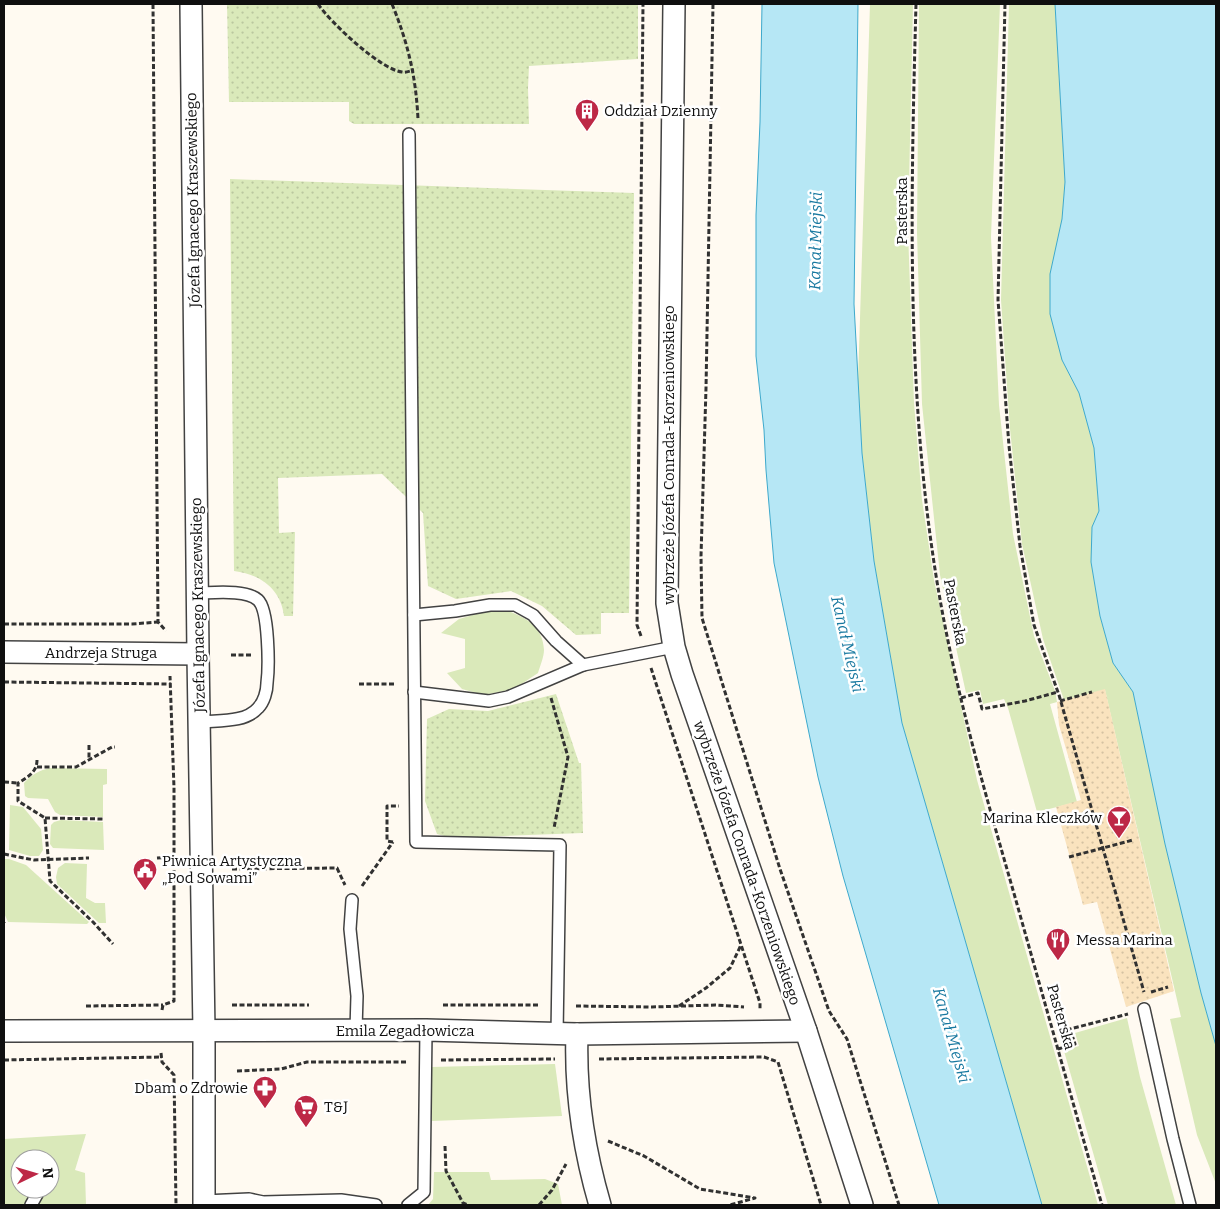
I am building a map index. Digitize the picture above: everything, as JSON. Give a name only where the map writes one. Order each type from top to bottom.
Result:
[{"type":"street","name":"Józefa Ignacego Kraszewskiego","points":[[191,4],[204,1031],[204,1203]]},
{"type":"street","name":"wybrzeże Józefa Conrada-Korzeniowskiego","points":[[674,4],[667,603],[674,647],[682,674],[806,1032],[862,1205]]},
{"type":"street","name":"Andrzeja Struga","points":[[4,652],[198,654]]},
{"type":"street","name":"Emila Zegadłowicza","points":[[4,1031],[426,1030],[567,1034],[806,1032]]},
{"type":"street","points":[[567,1034],[576,1059],[584,1130],[600,1205]]},
{"type":"lane","points":[[409,134],[416,842],[560,845],[567,1034]]},
{"type":"lane","points":[[197,593],[246,594],[258,600],[263,608],[266,620],[268,684],[259,708],[252,713],[241,718],[200,722]]},
{"type":"lane","points":[[414,615],[490,605],[515,605],[533,615],[556,641],[583,665]]},
{"type":"lane","points":[[414,688],[489,701],[508,697],[583,665],[674,647]]},
{"type":"lane","points":[[352,900],[350,928],[357,996],[356,1030]]},
{"type":"lane","points":[[1144,1009],[1165,1106],[1190,1205]]},
{"type":"lane","points":[[408,1205],[424,1192],[426,1030]]},
{"type":"lane","points":[[204,1203],[249,1199],[263,1202],[341,1200],[376,1205]]},
{"type":"path","points":[[153,4],[158,622],[168,634]]},
{"type":"path","points":[[318,4],[340,29],[376,59],[394,70],[402,72],[414,70]]},
{"type":"path","points":[[392,4],[407,44],[414,70],[418,122]]},
{"type":"path","points":[[575,1006],[715,1005],[752,1008],[760,1003],[637,625],[643,4]]},
{"type":"path","points":[[713,4],[701,556],[702,618],[780,868],[829,1011],[847,1039],[899,1205]]},
{"type":"path","name":"Pasterska","points":[[916,4],[913,111],[913,310],[920,441],[935,572],[961,698],[982,783],[1102,1205]]},
{"type":"path","points":[[1005,4],[998,300],[1009,446],[1020,546],[1034,625],[1058,694],[1144,994],[1168,987]]},
{"type":"path","points":[[4,624],[132,624],[158,622]]},
{"type":"path","points":[[161,1014],[163,1005],[174,1001],[174,857],[170,673]]},
{"type":"path","points":[[544,681],[568,757],[550,844]]},
{"type":"path","points":[[4,682],[171,684]]},
{"type":"path","points":[[359,684],[414,688]]},
{"type":"path","points":[[1060,701],[1092,692]]},
{"type":"path","points":[[961,698],[978,693],[982,708],[1058,694]]},
{"type":"path","points":[[89,745],[89,760]]},
{"type":"path","points":[[37,766],[76,767],[115,747]]},
{"type":"path","points":[[4,782],[18,783],[29,776],[37,766],[37,760]]},
{"type":"path","points":[[18,783],[18,800],[45,818],[103,819]]},
{"type":"path","points":[[45,818],[50,881],[113,944]]},
{"type":"path","points":[[1069,857],[1133,840]]},
{"type":"path","points":[[352,900],[392,842]]},
{"type":"path","points":[[4,854],[34,860],[88,858]]},
{"type":"path","points":[[157,858],[174,857]]},
{"type":"path","points":[[232,869],[337,868],[352,900]]},
{"type":"path","points":[[679,1006],[706,988],[730,968],[741,945]]},
{"type":"path","points":[[1058,1049],[1074,1044],[1070,1030],[1127,1014]]},
{"type":"path","points":[[161,1047],[162,1062],[174,1075],[176,1205]]},
{"type":"path","points":[[4,1060],[162,1057]]},
{"type":"path","points":[[237,1071],[281,1070],[307,1062],[371,1063],[764,1057],[778,1062],[820,1205]]},
{"type":"path","points":[[539,1205],[552,1190],[584,1130],[644,1156],[700,1189],[755,1198],[730,1205]]},
{"type":"path","points":[[444,1143],[446,1171],[463,1204],[468,1205]]},
{"type":"green space","points":[[227,4],[638,4],[638,59],[529,66],[529,124],[354,124],[349,121],[349,102],[229,102]]},
{"type":"green space","points":[[870,4],[913,4],[908,230],[914,403],[922,500],[934,580],[977,780],[1098,1205],[1042,1205],[902,723],[874,561],[862,453],[858,381]]},
{"type":"green space","points":[[919,4],[1000,4],[991,237],[999,405],[1013,534],[1034,636],[1055,691],[1057,702],[1050,704],[1077,802],[1037,812],[1004,699],[983,704],[980,690],[966,693],[940,575],[922,404],[917,232]]},
{"type":"green space","points":[[1009,4],[1055,4],[1065,182],[1062,219],[1062,360],[1079,393],[1094,448],[1099,511],[1092,527],[1091,562],[1100,616],[1113,663],[1133,692],[1165,844],[1201,993],[1216,1046],[1216,1184],[1197,1135],[1170,1019],[1181,1017],[1105,690],[1064,700],[1043,639],[1022,544],[1010,429],[1001,300]]},
{"type":"green space","points":[[230,179],[634,193],[629,613],[601,613],[601,634],[576,635],[542,606],[511,591],[456,599],[428,586],[423,513],[382,474],[278,478],[279,533],[295,532],[293,616],[284,616],[278,598],[267,584],[252,575],[234,571]]},
{"type":"green space","points":[[508,611],[533,624],[541,635],[544,653],[538,673],[514,689],[484,695],[462,689],[447,673],[465,668],[465,639],[441,633],[459,619],[483,612]]},
{"type":"green space","points":[[556,694],[579,763],[581,763],[583,833],[452,838],[437,834],[425,801],[427,719],[449,709],[488,711]]},
{"type":"green space","points":[[50,768],[107,769],[107,784],[103,785],[103,817],[60,815],[55,812],[48,799],[28,798],[25,796],[24,783],[36,773]]},
{"type":"green space","points":[[10,805],[23,807],[41,829],[43,850],[39,856],[30,856],[9,850]]},
{"type":"green space","points":[[61,820],[103,822],[104,850],[53,848],[50,844],[51,825]]},
{"type":"green space","points":[[4,859],[26,865],[89,922],[87,924],[8,922],[4,913]]},
{"type":"green space","points":[[65,863],[87,864],[86,898],[95,903],[105,903],[106,923],[99,923],[57,884],[58,868]]},
{"type":"green space","points":[[1127,1018],[1140,1077],[1176,1205],[1108,1205],[1064,1051],[1079,1046],[1075,1033]]},
{"type":"green space","points":[[555,1064],[562,1116],[432,1121],[432,1067]]},
{"type":"green space","points":[[86,1134],[75,1170],[85,1173],[86,1205],[4,1205],[4,1139]]},
{"type":"green space","points":[[434,1172],[489,1172],[491,1180],[545,1179],[558,1184],[562,1205],[428,1205],[433,1199]]},
{"type":"sand","points":[[1105,689],[1174,991],[1126,1007],[1097,902],[1083,905],[1056,807],[1081,800],[1059,725],[1057,702]]},
{"type":"water","name":"Kanał Miejski","points":[[762,4],[858,4],[854,304],[862,453],[874,561],[902,723],[1042,1205],[939,1205],[843,876],[818,777],[774,563],[764,430],[756,356],[756,215]]},
{"type":"water","points":[[1055,4],[1216,4],[1216,1046],[1201,993],[1165,844],[1133,692],[1113,663],[1100,616],[1091,562],[1092,527],[1099,511],[1094,448],[1079,393],[1062,360],[1050,314],[1050,274],[1062,219],[1065,182]]},
{"type":"place","name":"Oddział Dzienny","points":[[587,132]]},
{"type":"place","name":"Marina Kleczków","points":[[1119,839]]},
{"type":"place","name":"Piwnica Artystyczna „Pod Sowami”","points":[[145,891]]},
{"type":"place","name":"Messa Marina","points":[[1058,961]]},
{"type":"place","name":"Dbam o Zdrowie","points":[[265,1109]]},
{"type":"place","name":"T&J","points":[[306,1128]]}]
